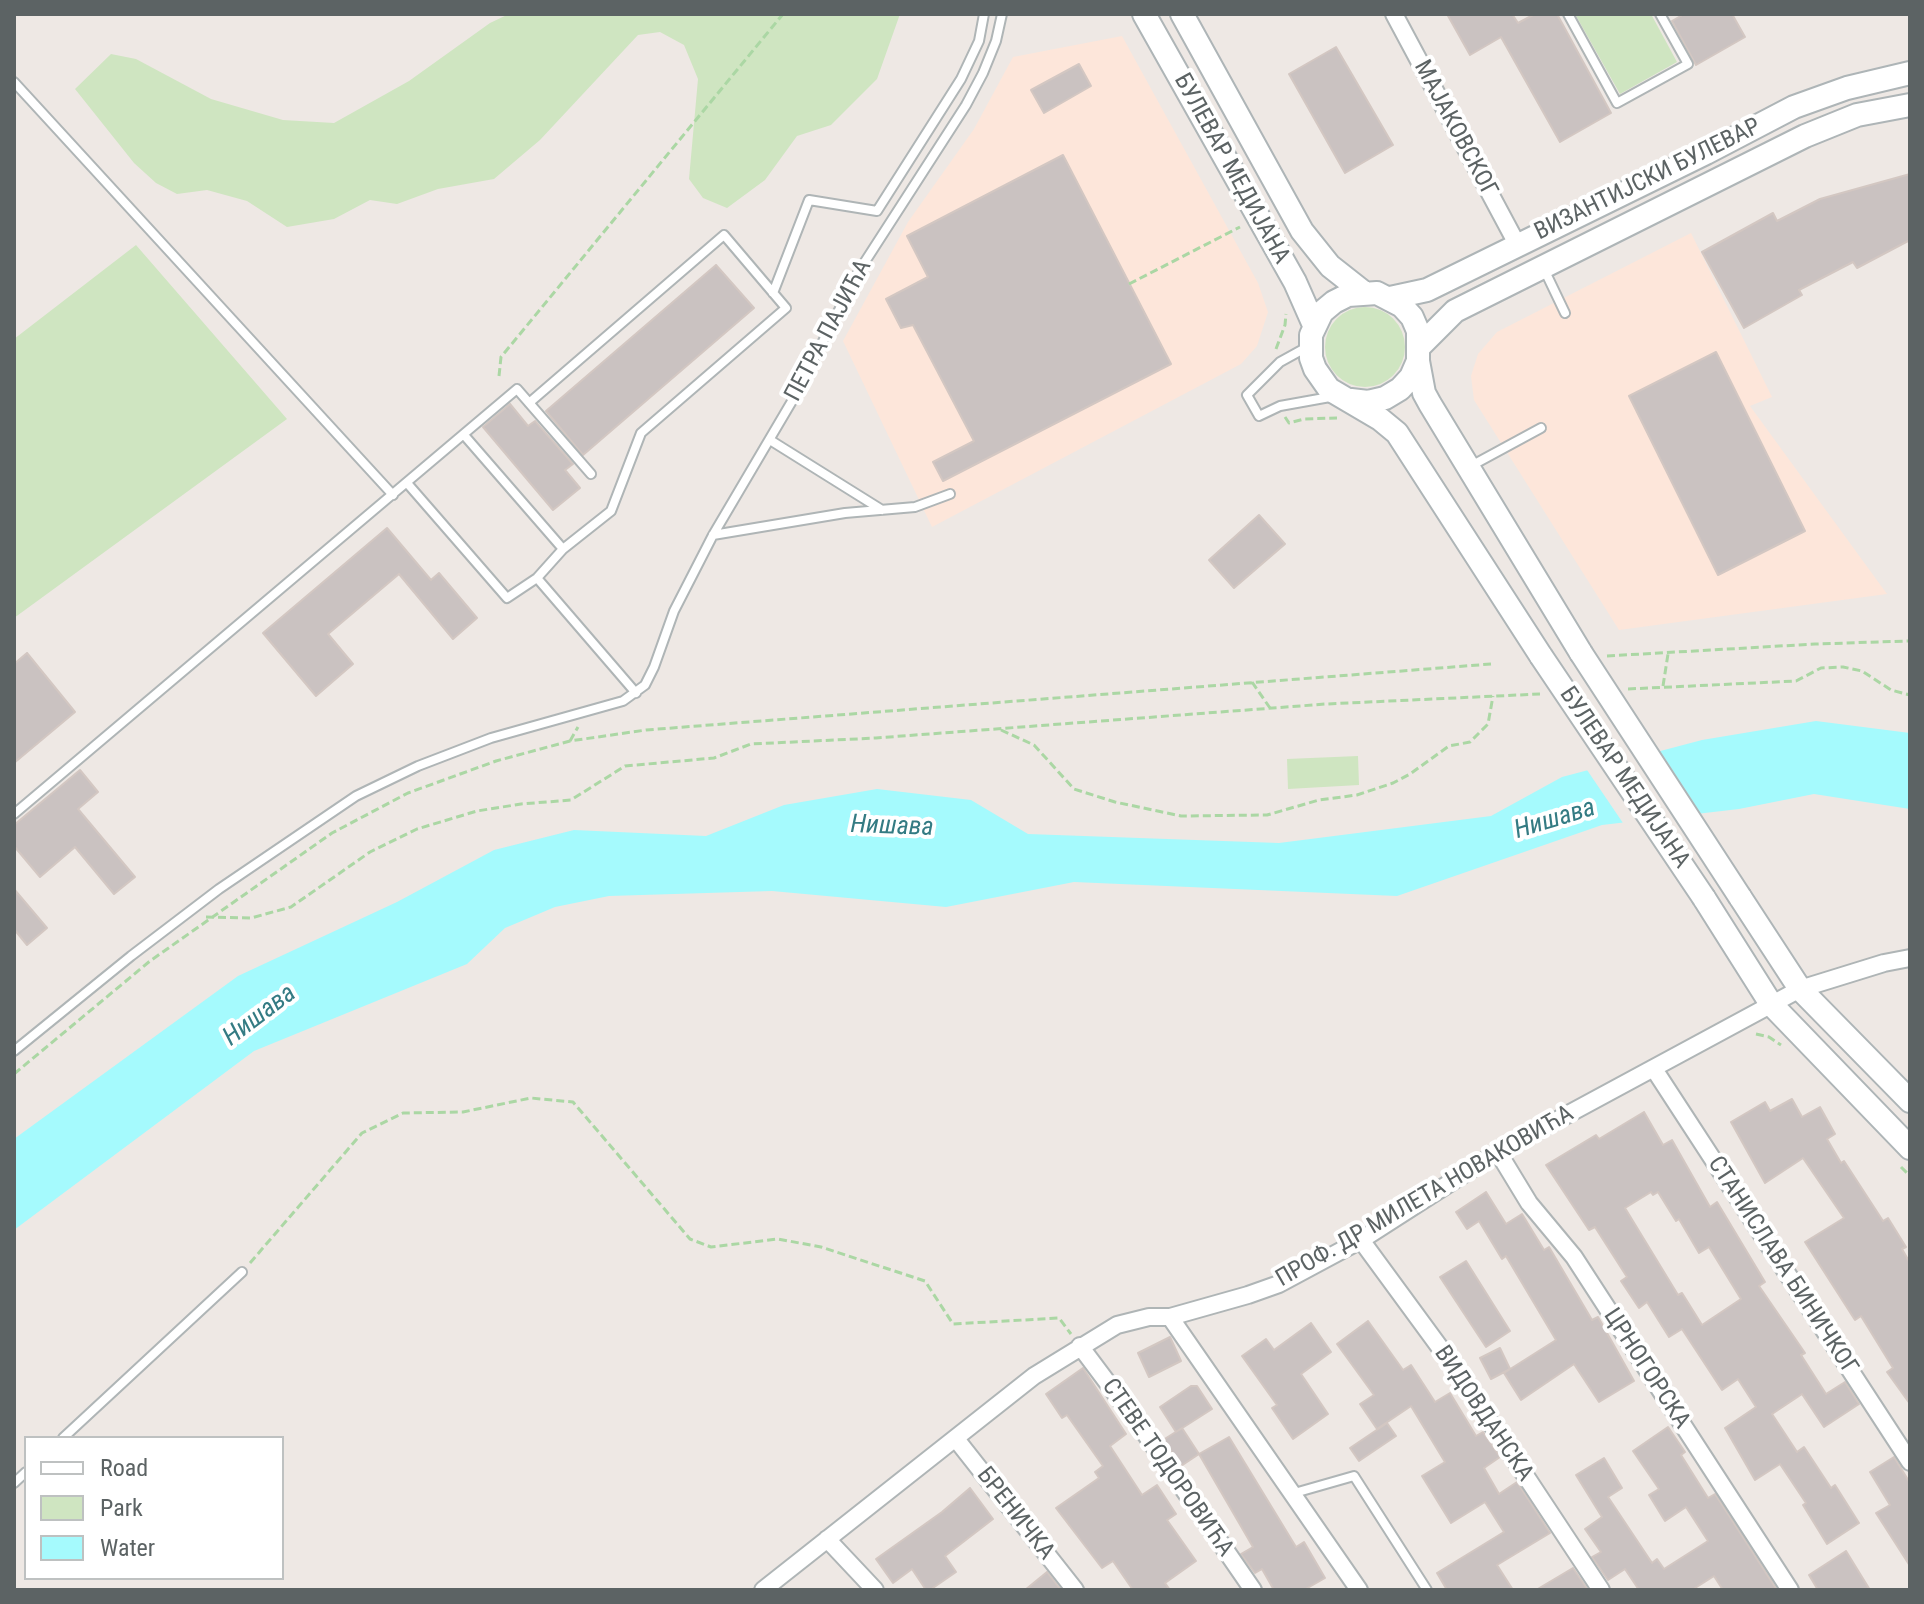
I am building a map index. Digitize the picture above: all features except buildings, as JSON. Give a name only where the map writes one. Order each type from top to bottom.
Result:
[{"type":"main road","name":"БУЛЕВАР МЕДИЈАНА","points":[[1144,14],[1295,282],[1312,335],[1311,358],[1321,380],[1346,405],[1397,433],[1771,1004],[1910,1148]]},
{"type":"main road","name":"БУЛЕВАР МЕДИЈАНА","points":[[1182,14],[1302,231],[1323,259],[1363,292],[1390,298],[1412,317],[1418,331],[1424,393],[1581,653],[1800,989],[1910,1101]]},
{"type":"main road","name":"ВИЗАНТИЈСКИ БУЛЕВАР","points":[[1390,298],[1427,290],[1794,107],[1847,88],[1910,73]]},
{"type":"main road","name":"ВИЗАНТИЈСКИ БУЛЕВАР","points":[[1419,354],[1455,311],[1542,266],[1805,136],[1857,115],[1910,105]]},
{"type":"main road","points":[[1312,335],[1322,312],[1348,295],[1363,292]]},
{"type":"main road","points":[[1346,405],[1385,398],[1405,383],[1419,354]]},
{"type":"street","name":"МАЈАКОВСКОГ","points":[[1394,14],[1517,244]]},
{"type":"street","points":[[1800,989],[1910,958]]},
{"type":"street","name":"ПРОФ. ДР МИЛЕТА НОВАКОВИЋА","points":[[763,1590],[1034,1376],[1080,1346],[1117,1325],[1149,1317],[1170,1317],[1279,1284],[1361,1240],[1498,1152],[1800,989]]},
{"type":"street","name":"СТАНИСЛАВА БИНИЧКОГ","points":[[1654,1069],[1910,1462]]},
{"type":"street","name":"ЦРНОГОРСКА","points":[[1498,1152],[1529,1203],[1574,1257],[1790,1590]]},
{"type":"street","name":"ВИДОВДАНСКА","points":[[1361,1240],[1449,1360],[1601,1590]]},
{"type":"street","points":[[1170,1317],[1359,1590]]},
{"type":"street","name":"СТЕВЕ ТОДОРОВИЋА","points":[[1080,1346],[1140,1426],[1253,1590]]},
{"type":"street","name":"БРЕНИЧКА","points":[[956,1439],[1075,1590]]},
{"type":"street","points":[[827,1539],[875,1590]]},
{"type":"lane","points":[[773,293],[809,200],[877,211],[961,79],[979,41],[984,14]]},
{"type":"lane","name":"ПЕТРА ПАЈИЋА","points":[[636,693],[645,685],[674,611],[713,535],[770,440],[859,271],[966,105],[996,41],[1002,14]]},
{"type":"lane","points":[[1568,14],[1617,103],[1688,64],[1660,14]]},
{"type":"lane","points":[[14,82],[393,495]]},
{"type":"lane","points":[[407,483],[507,598],[537,578],[563,549],[611,511],[641,433],[786,308],[724,235],[529,403]]},
{"type":"lane","points":[[1542,266],[1565,313]]},
{"type":"lane","points":[[1312,335],[1247,395],[1259,416],[1280,406],[1346,405]]},
{"type":"lane","points":[[14,814],[517,389],[591,474]]},
{"type":"lane","points":[[1468,467],[1541,428]]},
{"type":"lane","points":[[464,435],[563,549]]},
{"type":"lane","points":[[770,440],[883,510]]},
{"type":"lane","points":[[713,535],[845,513],[915,507],[950,494]]},
{"type":"lane","points":[[14,1051],[209,896],[300,831],[356,796],[418,766],[491,738],[609,705],[636,693],[537,578]]},
{"type":"lane","points":[[65,1436],[242,1272]]},
{"type":"lane","points":[[1290,1494],[1354,1476],[1427,1590]]},
{"type":"path","points":[[499,376],[501,357],[783,14]]},
{"type":"path","points":[[1129,284],[1243,225]]},
{"type":"path","points":[[1274,353],[1285,325],[1286,308]]},
{"type":"path","points":[[1289,423],[1346,405]]},
{"type":"path","points":[[1608,657],[1910,641]]},
{"type":"path","points":[[1663,687],[1668,654]]},
{"type":"path","points":[[14,1074],[150,961],[332,833],[408,793],[496,761],[570,741],[646,730],[1491,664]]},
{"type":"path","points":[[1625,689],[1796,681],[1821,668],[1843,667],[1862,671],[1891,690],[1910,695]]},
{"type":"path","points":[[1252,682],[1270,708]]},
{"type":"path","points":[[212,916],[251,918],[291,907],[370,852],[417,829],[477,811],[571,800],[625,766],[714,758],[751,744],[1270,708],[1552,693]]},
{"type":"path","points":[[998,729],[1034,745],[1074,789],[1115,802],[1181,816],[1267,815],[1319,800],[1357,795],[1393,783],[1449,746],[1470,742],[1488,724],[1493,696]]},
{"type":"path","points":[[242,1272],[362,1133],[403,1113],[463,1112],[531,1098],[573,1102],[690,1239],[711,1247],[778,1239],[821,1247],[925,1281],[953,1324],[1059,1318],[1080,1346]]},
{"type":"shaded area","points":[[1122,36],[1258,283],[1268,312],[1257,346],[1241,364],[932,527],[843,341],[908,222],[974,129],[1013,57]]},
{"type":"shaded area","points":[[1691,233],[1772,397],[1750,406],[1887,594],[1619,630],[1474,400],[1471,376],[1478,354],[1497,332]]},
{"type":"green space","points":[[509,14],[900,14],[877,79],[831,125],[797,136],[765,180],[727,208],[703,198],[689,179],[698,79],[684,45],[660,32],[638,35],[540,140],[494,179],[438,189],[397,204],[370,200],[334,219],[287,227],[247,201],[207,190],[177,194],[156,183],[134,163],[75,89],[111,54],[136,59],[211,99],[283,120],[334,123],[409,81],[490,23]]},
{"type":"green space","points":[[1575,14],[1651,14],[1677,62],[1620,94]]},
{"type":"green space","points":[[136,245],[287,419],[14,618],[14,339]]},
{"type":"green space","points":[[1365,307],[1380,310],[1393,319],[1402,332],[1405,347],[1402,362],[1393,375],[1380,384],[1365,387],[1350,384],[1337,375],[1328,362],[1325,347],[1328,332],[1337,319],[1350,310]]},
{"type":"green space","points":[[1358,756],[1359,785],[1288,789],[1287,759]]},
{"type":"water","name":"Нишава","points":[[1816,721],[1910,733],[1910,809],[1814,794],[1739,809],[1602,825],[1397,896],[1074,882],[946,907],[772,891],[609,896],[555,907],[505,928],[467,964],[254,1051],[14,1230],[14,1139],[238,976],[397,902],[494,850],[574,830],[706,836],[784,805],[877,789],[971,800],[1028,834],[1279,843],[1491,816],[1562,777],[1702,740]]},
{"type":"pier","points":[[1658,748],[1703,817],[1625,826],[1585,767]]}]
